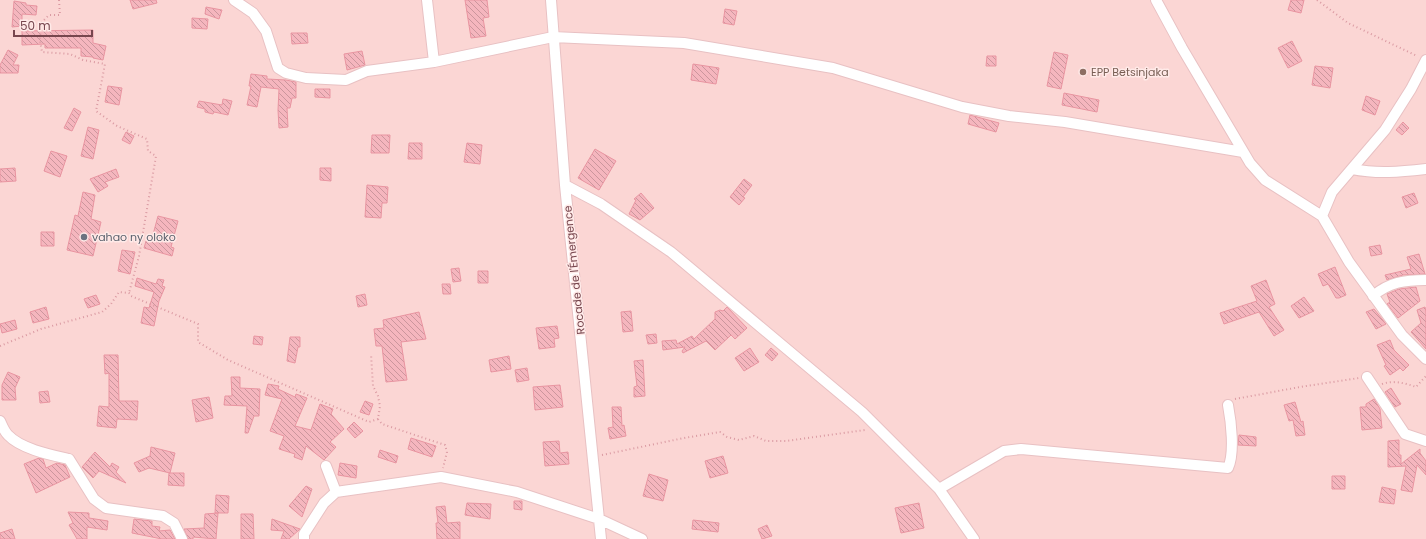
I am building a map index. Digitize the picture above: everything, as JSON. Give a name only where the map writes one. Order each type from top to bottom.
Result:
[{"type":"street","points":[[234,0],[253,13],[266,30],[278,68],[286,73],[306,78],[346,80],[367,71],[434,62],[553,37],[684,43],[749,52],[833,68],[962,107],[1009,116],[1065,122],[1153,135],[1243,152]]},
{"type":"street","points":[[426,0],[434,62]]},
{"type":"street","name":"Rocade de l'Émergence","points":[[551,0],[565,185],[601,539]]},
{"type":"street","points":[[1156,0],[1182,48],[1243,152],[1265,180],[1322,216],[1349,262],[1373,296],[1402,335],[1426,359]]},
{"type":"street","points":[[1322,216],[1332,192],[1385,130],[1411,90],[1423,58]]},
{"type":"street","points":[[1352,169],[1371,173],[1426,169]]},
{"type":"street","points":[[565,185],[601,204],[671,252],[743,311],[878,428],[939,489],[974,539]]},
{"type":"street","points":[[1373,296],[1384,286],[1408,280],[1426,280]]},
{"type":"street","points":[[1367,377],[1405,434],[1426,441]]},
{"type":"street","points":[[939,489],[1004,450],[1021,449],[1228,468],[1231,461],[1228,405]]},
{"type":"street","points":[[0,421],[8,434],[24,445],[69,459],[94,499],[106,508],[163,516],[174,523],[182,539]]},
{"type":"street","points":[[326,466],[336,492]]},
{"type":"street","points":[[304,539],[304,534],[324,503],[336,492],[441,477],[517,492],[598,519],[642,539]]},
{"type":"path","points":[[59,0],[60,15],[49,15],[41,24],[40,41],[42,52],[70,54],[83,60],[105,64],[96,111],[117,126],[147,139],[148,151],[156,156],[139,256],[129,293]]},
{"type":"path","points":[[1317,0],[1348,23],[1423,58]]},
{"type":"path","points":[[0,346],[41,329],[102,312],[111,304],[120,292],[129,293],[131,296],[198,324],[198,342],[228,360],[369,422],[378,419]]},
{"type":"path","points":[[371,354],[373,386],[379,401],[378,419],[382,424],[445,445],[447,452],[441,477]]},
{"type":"path","points":[[1228,405],[1230,401],[1251,396],[1367,377],[1377,385],[1390,381],[1399,384],[1406,383],[1416,388],[1426,376]]},
{"type":"path","points":[[593,457],[720,432],[727,438],[738,440],[754,436],[766,441],[786,441],[878,428]]},
{"type":"shaded area","points":[[0,0],[1426,0],[1426,539],[0,539]]},
{"type":"building","points":[[130,0],[156,0],[157,3],[133,9]]},
{"type":"building","points":[[465,0],[487,0],[489,17],[483,18],[486,36],[471,38]]},
{"type":"building","points":[[1291,0],[1304,0],[1301,13],[1288,10]]},
{"type":"building","points":[[14,1],[26,3],[26,5],[37,6],[36,15],[22,14],[22,26],[12,27]]},
{"type":"building","points":[[206,7],[222,10],[219,19],[205,14]]},
{"type":"building","points":[[725,9],[737,11],[734,25],[723,23]]},
{"type":"building","points":[[192,18],[208,19],[207,29],[192,28]]},
{"type":"building","points":[[93,30],[93,43],[106,46],[103,60],[81,56],[81,48],[45,48],[45,44],[22,45],[22,31]]},
{"type":"building","points":[[291,33],[307,33],[308,43],[292,44]]},
{"type":"building","points":[[1292,41],[1302,61],[1288,68],[1278,48]]},
{"type":"building","points":[[8,50],[18,55],[13,65],[19,65],[18,73],[0,73],[0,65]]},
{"type":"building","points":[[362,51],[365,65],[347,70],[344,54]]},
{"type":"building","points":[[1054,52],[1068,55],[1061,89],[1047,86]]},
{"type":"building","points":[[987,56],[996,56],[996,66],[986,66]]},
{"type":"building","points":[[693,64],[719,68],[716,84],[691,80]]},
{"type":"building","points":[[1315,66],[1333,68],[1330,88],[1312,85]]},
{"type":"building","points":[[251,74],[267,76],[267,79],[296,82],[296,98],[292,98],[290,108],[287,108],[288,127],[279,128],[279,89],[261,87],[257,107],[247,105],[251,86],[249,86]]},
{"type":"building","points":[[108,86],[122,88],[119,105],[105,102]]},
{"type":"building","points":[[315,89],[330,89],[330,98],[315,97]]},
{"type":"building","points":[[1064,93],[1099,100],[1097,112],[1062,105]]},
{"type":"building","points":[[1366,96],[1380,101],[1375,115],[1362,110]]},
{"type":"building","points":[[223,99],[232,101],[228,115],[205,112],[205,109],[197,107],[199,101],[222,105]]},
{"type":"building","points":[[74,108],[81,112],[72,131],[64,128]]},
{"type":"building","points":[[970,115],[999,123],[996,132],[968,124]]},
{"type":"building","points":[[1403,122],[1409,128],[1402,135],[1396,130]]},
{"type":"building","points":[[88,127],[99,130],[93,159],[81,156]]},
{"type":"building","points":[[126,132],[134,136],[130,144],[122,140]]},
{"type":"building","points":[[372,135],[390,135],[389,153],[371,153]]},
{"type":"building","points":[[409,143],[422,143],[422,159],[408,159]]},
{"type":"building","points":[[467,143],[482,145],[480,164],[464,162]]},
{"type":"building","points":[[595,149],[616,161],[599,190],[578,178]]},
{"type":"building","points":[[51,151],[67,156],[60,177],[44,171]]},
{"type":"building","points":[[15,168],[16,181],[0,182],[0,169]]},
{"type":"building","points":[[320,168],[331,168],[331,181],[320,180]]},
{"type":"building","points":[[116,169],[119,177],[105,182],[108,186],[98,192],[90,179]]},
{"type":"building","points":[[744,179],[752,185],[743,197],[745,198],[739,205],[730,197]]},
{"type":"building","points":[[367,185],[388,187],[387,203],[382,203],[381,218],[365,217]]},
{"type":"building","points":[[83,192],[95,195],[91,219],[101,222],[93,256],[67,250],[75,215],[78,216]]},
{"type":"building","points":[[641,193],[654,208],[640,220],[629,214],[636,200],[634,199]]},
{"type":"building","points":[[1414,193],[1418,203],[1406,208],[1402,197]]},
{"type":"building","points":[[158,216],[178,221],[171,247],[174,248],[172,256],[144,248],[146,241],[151,242]]},
{"type":"building","points":[[41,232],[54,232],[54,246],[41,246]]},
{"type":"building","points":[[1380,245],[1382,254],[1371,256],[1369,247]]},
{"type":"building","points":[[122,250],[135,252],[130,274],[118,271]]},
{"type":"building","points":[[1419,254],[1425,274],[1403,275],[1387,280],[1385,275],[1411,269],[1407,257]]},
{"type":"building","points":[[1335,267],[1346,295],[1339,298],[1336,298],[1328,284],[1323,286],[1318,274]]},
{"type":"building","points":[[459,268],[461,281],[453,282],[451,269]]},
{"type":"building","points":[[478,271],[488,271],[488,283],[478,283]]},
{"type":"building","points":[[137,278],[156,284],[158,279],[164,280],[162,286],[165,287],[159,301],[154,326],[141,323],[144,307],[149,308],[154,292],[135,286]]},
{"type":"building","points":[[1266,280],[1275,304],[1269,307],[1284,330],[1274,336],[1259,312],[1224,324],[1220,313],[1257,301],[1251,286]]},
{"type":"building","points":[[442,284],[450,284],[451,294],[443,294]]},
{"type":"building","points":[[1416,287],[1420,301],[1398,318],[1387,304],[1390,302],[1387,294],[1399,289]]},
{"type":"building","points":[[365,294],[367,305],[358,307],[356,296]]},
{"type":"building","points":[[96,295],[100,304],[88,308],[84,299]]},
{"type":"building","points":[[1304,297],[1314,311],[1299,318],[1291,306]]},
{"type":"building","points":[[46,307],[49,319],[33,323],[30,312]]},
{"type":"building","points":[[727,307],[747,328],[735,339],[731,335],[715,350],[706,341],[683,353],[682,351],[685,347],[663,350],[662,341],[676,340],[677,344],[692,336],[694,339],[715,319],[715,312],[720,310],[723,311]]},
{"type":"building","points":[[1425,307],[1426,349],[1411,332],[1421,323],[1417,310]]},
{"type":"building","points":[[1374,309],[1386,324],[1376,329],[1366,312]]},
{"type":"building","points":[[631,311],[633,331],[623,332],[621,312]]},
{"type":"building","points":[[419,312],[426,339],[401,342],[407,380],[386,382],[382,346],[376,346],[374,329],[384,328],[383,320]]},
{"type":"building","points":[[15,320],[17,329],[2,333],[0,324]]},
{"type":"building","points":[[557,326],[559,338],[554,339],[555,347],[539,349],[536,328]]},
{"type":"building","points":[[656,334],[657,343],[648,344],[646,335]]},
{"type":"building","points":[[254,336],[263,337],[262,345],[253,344]]},
{"type":"building","points":[[290,337],[300,337],[300,347],[298,347],[295,363],[287,361]]},
{"type":"building","points":[[1390,340],[1394,350],[1409,365],[1403,371],[1400,368],[1390,375],[1384,366],[1386,365],[1377,345]]},
{"type":"building","points":[[750,348],[759,362],[744,371],[735,358]]},
{"type":"building","points":[[771,348],[778,354],[772,361],[765,355]]},
{"type":"building","points":[[104,355],[118,355],[119,401],[138,401],[137,420],[117,419],[116,428],[97,426],[99,406],[109,407],[109,373],[105,374]]},
{"type":"building","points":[[509,356],[511,369],[491,372],[489,360]]},
{"type":"building","points":[[643,360],[645,396],[634,397],[634,387],[637,386],[634,361]]},
{"type":"building","points":[[527,368],[529,380],[517,382],[515,370]]},
{"type":"building","points":[[8,372],[20,377],[15,388],[16,400],[2,400],[2,385]]},
{"type":"building","points":[[231,377],[240,377],[240,388],[260,389],[259,416],[254,416],[248,433],[245,433],[247,406],[224,405],[225,396],[232,396]]},
{"type":"building","points":[[268,384],[279,386],[278,389],[295,397],[296,394],[307,398],[295,426],[311,430],[320,404],[333,409],[331,414],[344,429],[330,442],[336,447],[324,460],[306,446],[302,460],[294,457],[295,454],[279,449],[284,436],[270,431],[282,399],[265,395]]},
{"type":"building","points":[[560,385],[563,407],[535,410],[533,387]]},
{"type":"building","points":[[1391,388],[1401,404],[1395,407],[1385,392]]},
{"type":"building","points":[[48,391],[50,402],[40,403],[39,392]]},
{"type":"building","points":[[209,397],[213,418],[196,422],[192,400]]},
{"type":"building","points":[[1374,399],[1380,409],[1382,428],[1362,430],[1360,407],[1366,407],[1366,404]]},
{"type":"building","points":[[365,401],[373,404],[369,415],[360,412]]},
{"type":"building","points":[[1295,402],[1301,422],[1303,421],[1305,435],[1296,436],[1293,420],[1289,421],[1284,405]]},
{"type":"building","points":[[612,407],[621,407],[622,426],[624,425],[626,436],[610,439],[608,428],[613,427]]},
{"type":"building","points":[[354,422],[363,431],[355,438],[347,429]]},
{"type":"building","points":[[1239,435],[1256,437],[1256,446],[1238,445]]},
{"type":"building","points":[[411,438],[436,446],[432,457],[408,449]]},
{"type":"building","points":[[1399,440],[1399,455],[1401,455],[1401,464],[1420,449],[1420,453],[1426,461],[1426,475],[1417,465],[1412,492],[1401,490],[1406,466],[1388,467],[1388,441]]},
{"type":"building","points":[[559,441],[560,453],[568,452],[569,464],[545,466],[543,442]]},
{"type":"building","points":[[151,447],[175,453],[170,473],[149,468],[139,472],[134,463],[150,456]]},
{"type":"building","points":[[380,450],[398,456],[396,463],[378,457]]},
{"type":"building","points":[[95,452],[110,467],[112,463],[119,467],[116,472],[126,483],[99,471],[93,478],[82,467]]},
{"type":"building","points":[[723,456],[728,473],[710,478],[705,461]]},
{"type":"building","points":[[39,458],[43,459],[46,468],[57,463],[65,465],[70,477],[36,493],[24,464]]},
{"type":"building","points":[[340,463],[357,466],[356,478],[338,475]]},
{"type":"building","points":[[169,473],[184,473],[184,486],[168,485]]},
{"type":"building","points":[[649,474],[668,480],[663,501],[643,496]]},
{"type":"building","points":[[1332,476],[1345,476],[1345,489],[1332,489]]},
{"type":"building","points":[[306,486],[312,489],[302,517],[289,506]]},
{"type":"building","points":[[1382,487],[1396,490],[1394,504],[1379,502]]},
{"type":"building","points":[[216,495],[229,496],[228,513],[215,513]]},
{"type":"building","points":[[514,501],[522,501],[522,510],[514,509]]},
{"type":"building","points":[[467,503],[491,504],[490,519],[465,515]]},
{"type":"building","points":[[919,503],[924,528],[901,533],[895,508]]},
{"type":"building","points":[[445,506],[447,523],[460,522],[460,539],[437,539],[436,523],[438,523],[436,507]]},
{"type":"building","points":[[68,512],[89,513],[89,518],[108,521],[107,530],[87,527],[87,539],[77,539],[69,525],[73,523]]},
{"type":"building","points":[[218,513],[216,539],[193,537],[193,539],[188,539],[184,529],[204,528],[205,514]]},
{"type":"building","points":[[241,514],[253,514],[254,539],[241,539]]},
{"type":"building","points":[[134,519],[152,521],[152,526],[160,527],[159,531],[170,530],[175,539],[162,539],[132,533]]},
{"type":"building","points":[[272,519],[300,529],[289,539],[281,539],[284,531],[271,530]]},
{"type":"building","points":[[693,520],[719,523],[718,532],[692,529]]},
{"type":"building","points":[[767,525],[772,536],[762,539],[758,529]]},
{"type":"building","points":[[12,529],[15,539],[0,539],[0,533]]},
{"type":"place","name":"EPP Betsinjaka","points":[[1083,72]]},
{"type":"place","name":"vahao ny oloko","points":[[84,237]]}]
